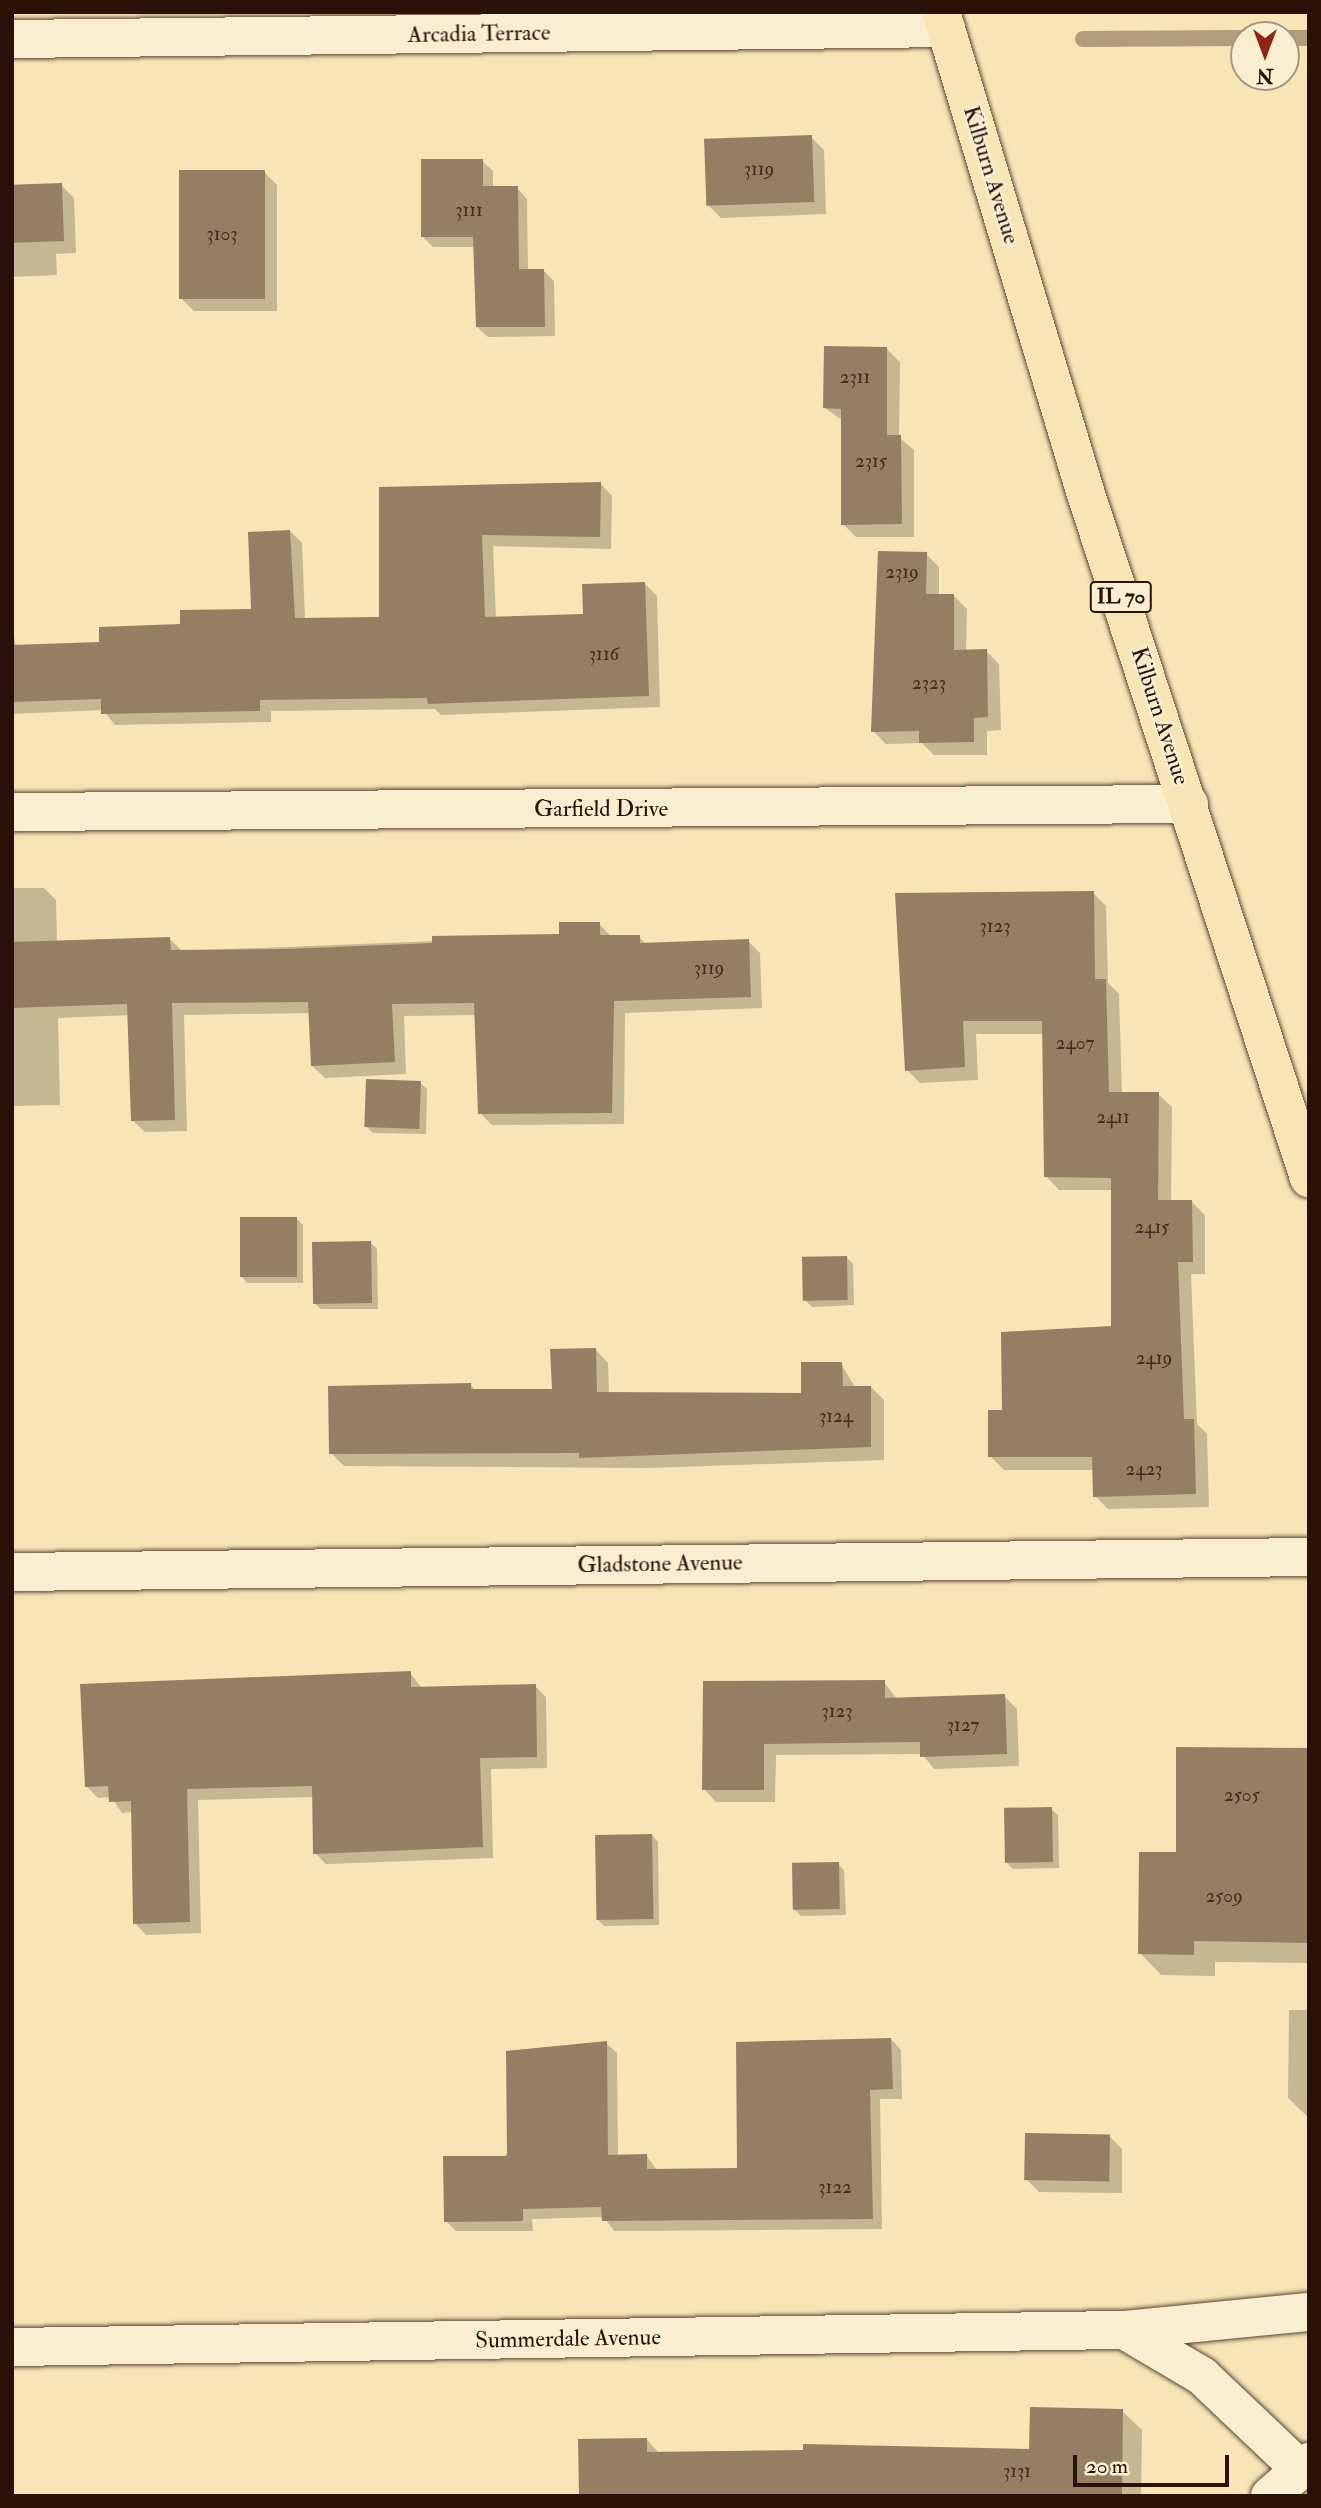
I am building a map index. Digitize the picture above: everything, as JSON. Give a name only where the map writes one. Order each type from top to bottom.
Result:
[{"type":"main road","name":"Kilburn Avenue","points":[[944,20],[1085,491],[1309,1178]]},
{"type":"street","name":"Arcadia Terrace","points":[[12,39],[944,20]]},
{"type":"street","name":"Garfield Drive","points":[[12,812],[1189,804]]},
{"type":"street","name":"Gladstone Avenue","points":[[12,1572],[1309,1557]]},
{"type":"street","name":"Summerdale Avenue","points":[[12,2347],[1124,2330],[1309,2312]]},
{"type":"street","points":[[1124,2330],[1202,2376],[1304,2466],[1270,2496]]},
{"type":"building","points":[[812,135],[814,202],[706,206],[704,139]]},
{"type":"building","points":[[421,159],[483,159],[483,186],[518,186],[519,269],[544,269],[545,327],[476,327],[473,237],[421,237]]},
{"type":"building","points":[[179,170],[265,170],[265,299],[179,299]]},
{"type":"building","points":[[62,183],[64,241],[14,243],[12,185]]},
{"type":"building","points":[[824,346],[887,347],[887,435],[901,435],[902,524],[841,525],[841,409],[823,408]]},
{"type":"building","points":[[601,482],[600,537],[482,535],[485,617],[583,614],[582,584],[645,582],[649,696],[428,704],[427,698],[260,700],[260,711],[101,714],[101,699],[12,702],[12,645],[99,642],[99,627],[180,624],[180,610],[251,609],[248,532],[290,530],[295,618],[379,617],[379,487]]},
{"type":"building","points":[[878,551],[927,552],[926,594],[954,594],[954,650],[987,649],[988,717],[974,718],[974,742],[919,743],[919,731],[871,732]]},
{"type":"building","points":[[1094,891],[1095,979],[1106,979],[1109,1092],[1159,1092],[1158,1200],[1192,1200],[1193,1262],[1178,1262],[1184,1419],[1194,1419],[1196,1494],[1093,1497],[1092,1457],[988,1457],[988,1410],[1002,1410],[1001,1332],[1111,1326],[1111,1178],[1044,1177],[1042,1021],[963,1021],[965,1067],[905,1071],[895,893]]},
{"type":"building","points":[[559,922],[600,922],[600,935],[640,935],[640,943],[749,939],[751,997],[614,1001],[612,1113],[478,1114],[474,1003],[392,1004],[395,1062],[311,1066],[308,1002],[172,1003],[175,1120],[131,1121],[127,1004],[12,1008],[12,942],[170,937],[171,950],[287,949],[432,943],[432,936],[559,934]]},
{"type":"building","points":[[366,1079],[421,1081],[419,1129],[364,1127]]},
{"type":"building","points":[[240,1217],[297,1217],[297,1277],[240,1277]]},
{"type":"building","points":[[371,1241],[372,1303],[313,1304],[312,1242]]},
{"type":"building","points":[[847,1256],[848,1300],[803,1301],[802,1257]]},
{"type":"building","points":[[596,1348],[597,1392],[801,1393],[801,1362],[842,1362],[843,1386],[871,1386],[871,1447],[579,1458],[579,1453],[329,1454],[328,1386],[471,1383],[471,1389],[552,1389],[550,1349]]},
{"type":"building","points":[[411,1671],[411,1687],[536,1684],[537,1757],[480,1758],[483,1847],[313,1854],[312,1786],[187,1789],[190,1922],[133,1924],[131,1801],[109,1802],[108,1786],[85,1787],[80,1684]]},
{"type":"building","points":[[885,1680],[885,1698],[1005,1694],[1007,1754],[920,1757],[920,1742],[764,1744],[764,1790],[702,1790],[703,1681]]},
{"type":"building","points":[[1176,1747],[1309,1748],[1309,1943],[1194,1941],[1194,1955],[1138,1954],[1139,1852],[1176,1852]]},
{"type":"building","points":[[1052,1807],[1053,1862],[1005,1863],[1004,1808]]},
{"type":"building","points":[[652,1834],[653,1919],[596,1920],[595,1835]]},
{"type":"building","points":[[839,1862],[840,1909],[793,1910],[792,1863]]},
{"type":"building","points":[[891,2038],[893,2089],[870,2090],[873,2219],[602,2221],[601,2207],[523,2209],[523,2221],[444,2222],[443,2156],[507,2156],[506,2051],[607,2041],[608,2155],[647,2154],[647,2169],[737,2168],[736,2042]]},
{"type":"building","points":[[1025,2133],[1110,2134],[1109,2181],[1024,2180]]},
{"type":"building","points":[[1030,2407],[1123,2409],[1122,2496],[579,2496],[578,2439],[647,2438],[647,2452],[803,2450],[803,2444],[1029,2449]]},
{"type":"waterway","points":[[1083,39],[1230,38]]},
{"type":"waterway","points":[[1300,38],[1309,38]]}]
